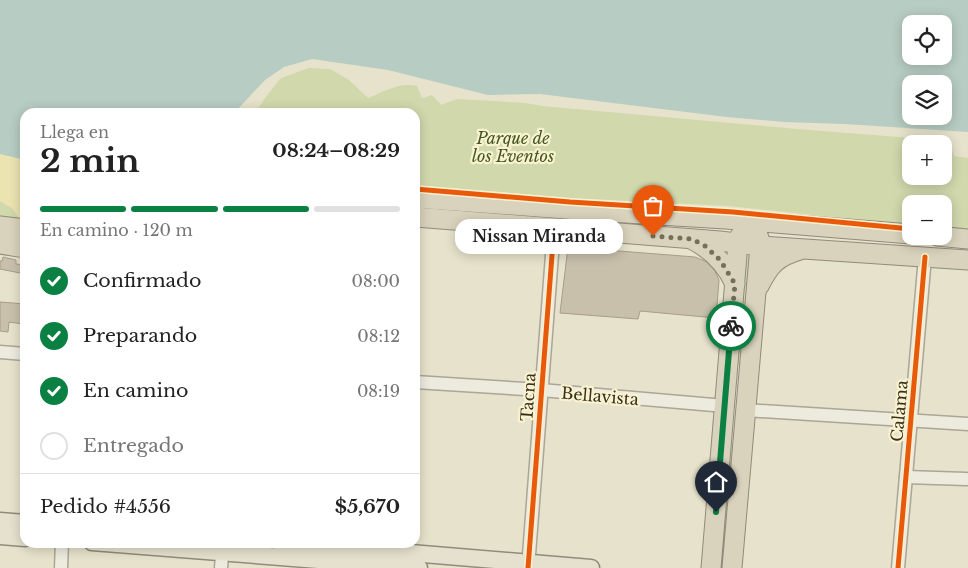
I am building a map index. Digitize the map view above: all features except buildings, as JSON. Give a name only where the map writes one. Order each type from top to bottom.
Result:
[{"type":"highway","points":[[420,198],[902,233]]},
{"type":"highway","points":[[420,217],[760,246],[968,260]]},
{"type":"highway","points":[[711,568],[738,243],[740,236],[752,221]]},
{"type":"highway","points":[[732,568],[760,246],[752,221]]},
{"type":"highway","points":[[0,226],[20,228]]},
{"type":"highway","points":[[952,237],[968,239]]},
{"type":"highway","points":[[692,239],[705,246],[720,260],[735,284]]},
{"type":"highway","points":[[0,244],[20,247]]},
{"type":"highway","points":[[754,302],[770,266],[778,259],[804,248]]},
{"type":"main road","points":[[0,521],[20,523]]},
{"type":"main road","points":[[0,536],[20,538]]},
{"type":"main road","points":[[157,548],[418,568]]},
{"type":"main road","points":[[346,548],[528,566],[591,568]]},
{"type":"street","name":"Tacna","points":[[528,566],[554,229]]},
{"type":"street","name":"Calama","points":[[898,568],[925,257]]},
{"type":"street","points":[[0,352],[20,354]]},
{"type":"street","name":"Bellavista","points":[[420,382],[541,390],[725,406]]},
{"type":"street","points":[[745,410],[968,424]]},
{"type":"street","points":[[906,477],[966,478]]},
{"type":"street","points":[[60,568],[62,548]]},
{"type":"green space","name":"Parque de los Eventos","points":[[309,68],[330,69],[349,80],[368,98],[392,88],[410,85],[417,86],[422,98],[432,95],[441,105],[457,99],[525,103],[902,137],[902,185],[952,185],[952,150],[954,156],[968,158],[968,231],[952,229],[952,195],[902,195],[902,224],[728,206],[572,198],[420,185],[420,108],[259,108],[281,78]]},
{"type":"green space","points":[[0,201],[12,208],[20,219],[0,216]]},
{"type":"green space","points":[[741,255],[752,256],[740,366],[734,365]]},
{"type":"green space","points":[[728,442],[733,443],[724,551],[719,550]]},
{"type":"sand","points":[[0,154],[20,159],[20,219],[12,208],[0,201]]},
{"type":"shaded area","points":[[0,0],[968,0],[968,132],[727,117],[540,94],[488,95],[388,70],[312,59],[284,67],[265,80],[239,108],[20,108],[20,159],[0,154]]},
{"type":"cycle path","points":[[420,189],[570,202],[733,212],[902,228]]},
{"type":"cycle path","points":[[528,568],[554,229]]},
{"type":"cycle path","points":[[898,568],[925,257]]},
{"type":"way so far","points":[[653,236],[692,239],[705,246],[720,260],[735,284],[731,326]]},
{"type":"place","name":"Nissan Miranda","points":[[653,236]]},
{"type":"route","points":[[716,512],[731,326]]}]
